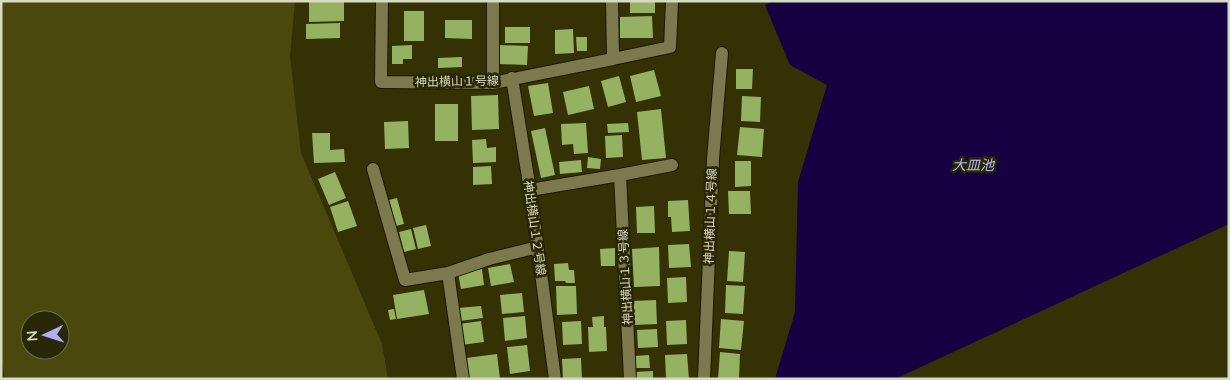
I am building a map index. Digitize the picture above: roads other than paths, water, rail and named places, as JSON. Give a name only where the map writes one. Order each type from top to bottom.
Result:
[{"type":"street","name":"神出横山１号線","points":[[382,1],[381,82],[493,83],[670,47],[672,1]]},
{"type":"street","points":[[493,1],[493,83]]},
{"type":"street","points":[[612,1],[613,59]]},
{"type":"street","name":"神出横山１４号線","points":[[704,379],[713,159],[722,53]]},
{"type":"street","name":"神出横山１２号線","points":[[512,78],[530,190],[555,379]]},
{"type":"street","points":[[530,190],[672,165]]},
{"type":"street","points":[[373,169],[405,280],[448,273],[489,259],[538,247]]},
{"type":"street","name":"神出横山１３号線","points":[[620,175],[630,379]]},
{"type":"street","points":[[448,273],[463,379]]},
{"type":"water","name":"大皿池","points":[[772,1],[1229,1],[1229,224],[895,379],[775,379],[795,312],[798,182],[827,85],[790,65],[765,5]]}]
